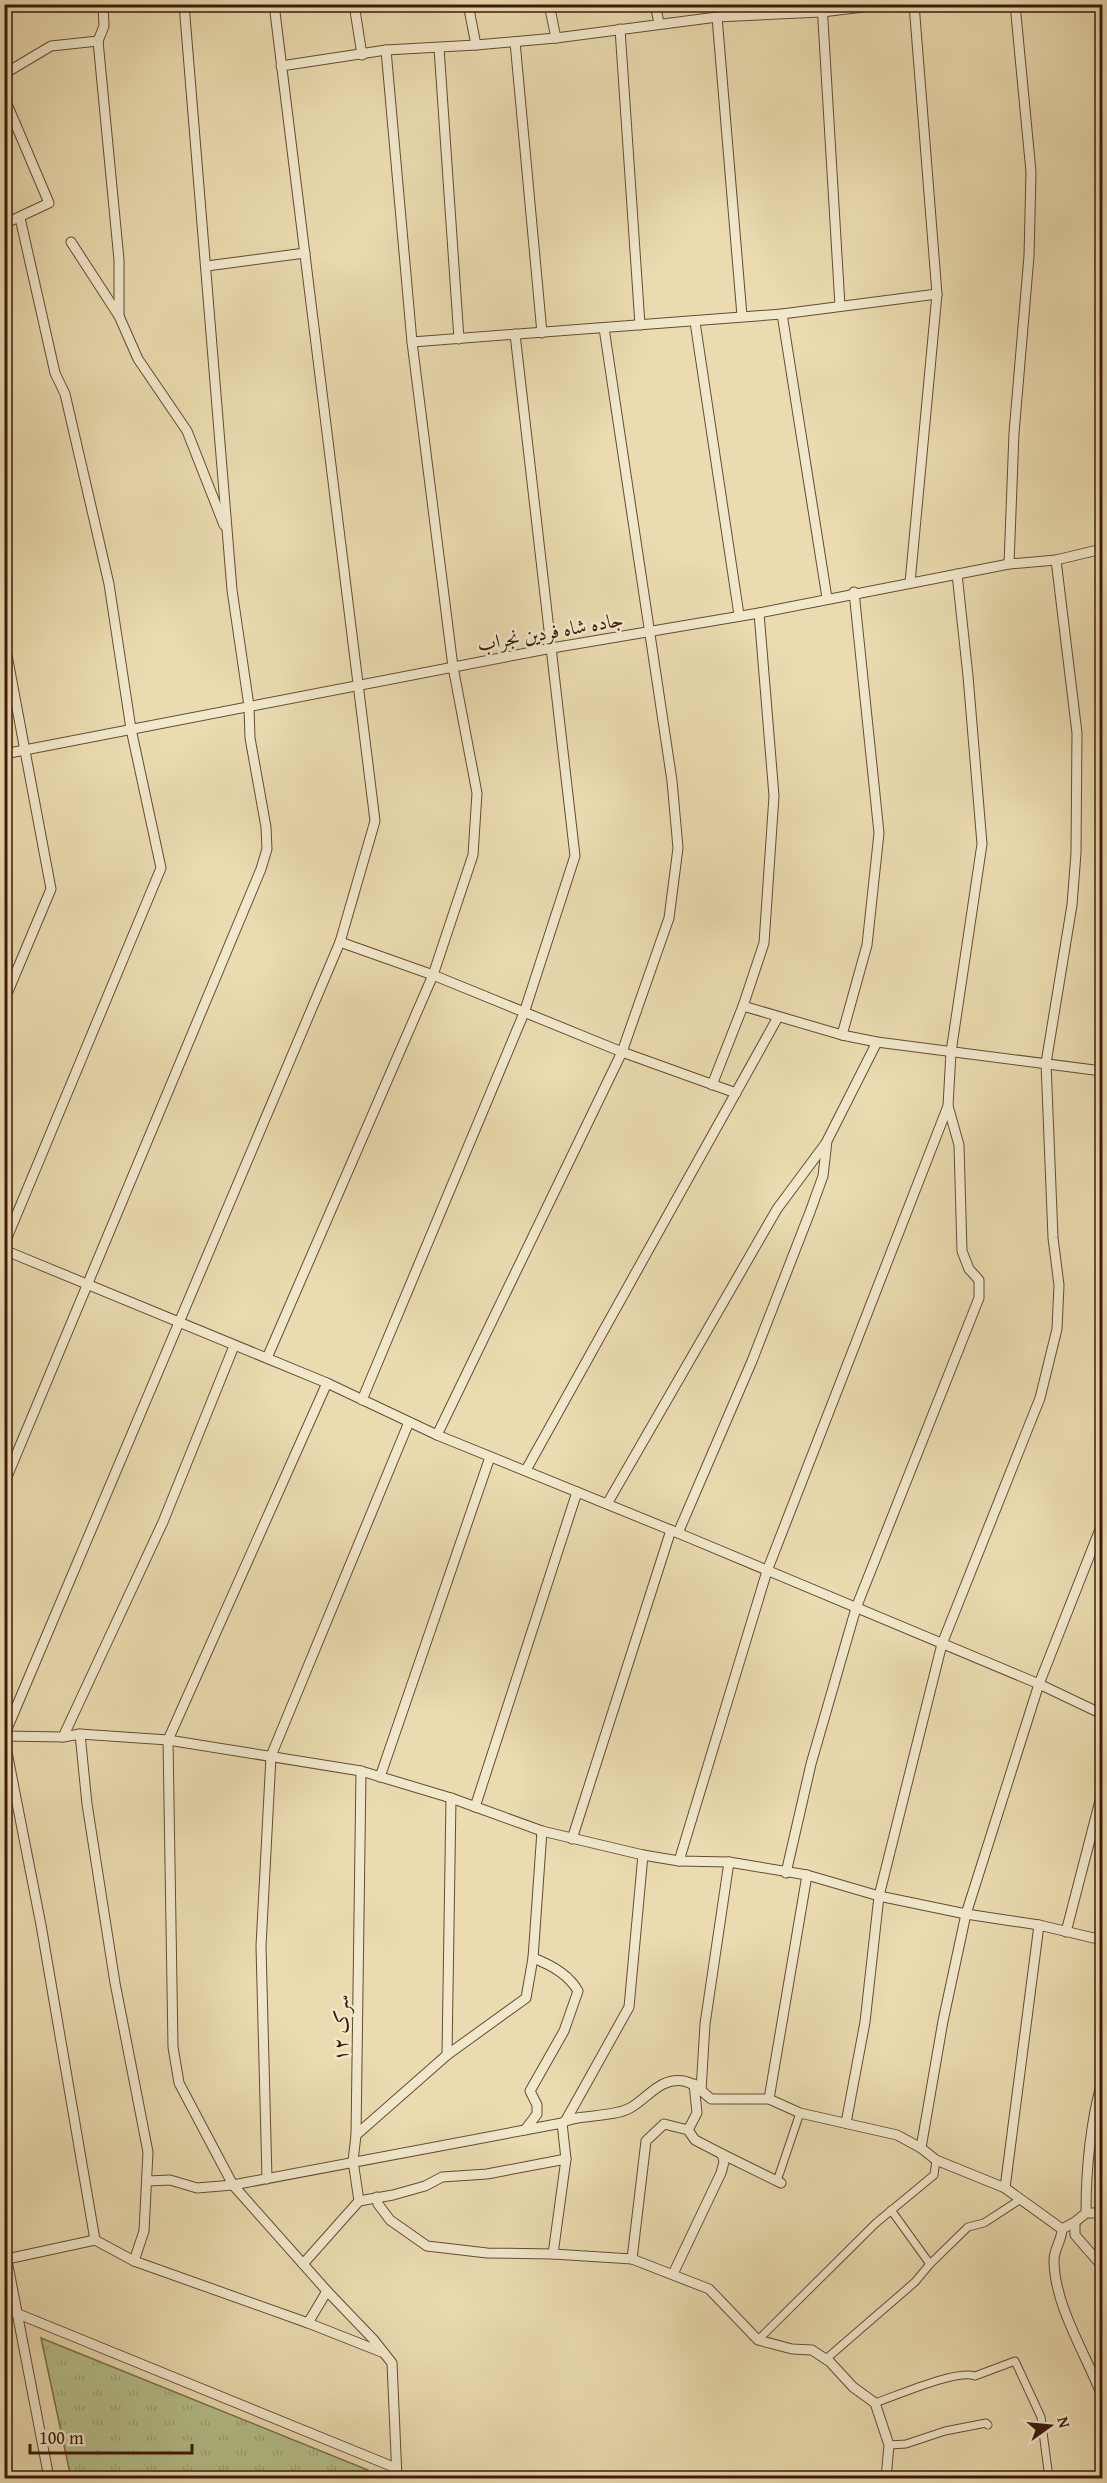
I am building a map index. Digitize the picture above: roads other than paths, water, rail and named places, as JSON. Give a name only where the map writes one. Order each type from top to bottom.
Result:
[{"type":"street","points":[[103,4],[104,26],[98,41],[119,260],[119,316]]},
{"type":"street","points":[[4,1484],[261,869],[267,849],[250,738],[249,706],[232,590],[184,4]]},
{"type":"street","points":[[95,2240],[43,1936],[4,1736],[340,942],[375,821],[274,4]]},
{"type":"street","points":[[354,4],[362,55]]},
{"type":"street","points":[[468,4],[476,45]]},
{"type":"street","points":[[549,4],[556,38]]},
{"type":"street","points":[[656,4],[659,23]]},
{"type":"street","points":[[741,4],[742,16]]},
{"type":"street","points":[[281,66],[386,50],[515,42],[717,17],[888,4]]},
{"type":"street","points":[[910,583],[937,294],[914,4]]},
{"type":"street","points":[[1009,564],[1014,433],[1029,256],[1031,172],[1015,4]]},
{"type":"street","points":[[822,8],[840,306]]},
{"type":"street","points":[[717,17],[742,316]]},
{"type":"street","points":[[620,29],[640,325]]},
{"type":"street","points":[[4,74],[51,46],[98,41]]},
{"type":"street","points":[[515,42],[542,333]]},
{"type":"street","points":[[439,48],[459,339]]},
{"type":"street","points":[[267,1358],[433,975],[473,855],[477,793],[453,667],[412,342],[386,50]]},
{"type":"street","points":[[4,97],[49,203],[4,224]]},
{"type":"street","points":[[4,1245],[161,868],[131,729],[109,585],[65,394],[55,373],[20,218]]},
{"type":"street","points":[[71,242],[119,316],[138,359],[187,431],[228,536]]},
{"type":"street","points":[[207,266],[305,253]]},
{"type":"street","points":[[412,342],[695,322],[782,314],[937,294]]},
{"type":"street","points":[[782,314],[827,598]]},
{"type":"street","points":[[695,322],[739,615]]},
{"type":"street","points":[[437,1435],[622,1052],[669,918],[678,848],[672,780],[604,328]]},
{"type":"street","points":[[362,1400],[524,1013],[575,856],[515,334]]},
{"type":"street","points":[[1102,517],[1102,549]]},
{"type":"street","name":"جاده شاه فردین نجراب","points":[[4,754],[552,648],[759,613],[854,592],[1009,564],[1056,560],[1102,549]]},
{"type":"street","points":[[846,2123],[865,2022],[879,1896],[942,1644],[1040,1398],[1057,1329],[1059,1285],[1053,1238],[1046,1063],[1072,905],[1076,853],[1077,733],[1056,560]]},
{"type":"street","points":[[679,1861],[767,1571],[948,1106],[951,1052],[982,844],[957,574]]},
{"type":"street","points":[[842,1035],[867,945],[879,833],[854,592]]},
{"type":"street","points":[[712,1085],[743,1006],[764,943],[774,796],[759,613]]},
{"type":"street","points":[[4,639],[51,889],[4,1001]]},
{"type":"street","points":[[340,942],[433,975],[622,1052],[736,1093]]},
{"type":"street","points":[[743,1006],[842,1035],[877,1042],[1102,1071]]},
{"type":"street","points":[[526,1470],[778,1017]]},
{"type":"street","points":[[607,1504],[777,1209],[827,1141],[877,1042]]},
{"type":"street","points":[[786,1873],[811,1764],[856,1608],[979,1298],[979,1280],[969,1269],[962,1251],[959,1145],[948,1106]]},
{"type":"street","points":[[572,1839],[674,1532],[752,1361],[823,1176],[827,1141]]},
{"type":"street","points":[[4,1250],[89,1283],[234,1346],[327,1383],[437,1435],[1039,1684],[1102,1714]]},
{"type":"street","points":[[63,1737],[163,1522],[234,1346]]},
{"type":"street","points":[[16,2313],[396,2473],[392,2363],[373,2339],[233,2185],[179,2083],[175,2059],[168,1740],[327,1383]]},
{"type":"street","points":[[267,2179],[261,1946],[271,1756],[409,1422]]},
{"type":"street","points":[[380,1778],[490,1457]]},
{"type":"street","points":[[475,1807],[577,1492]]},
{"type":"street","points":[[921,2148],[943,2021],[966,1914],[1039,1684],[1102,1524]]},
{"type":"street","points":[[4,1736],[63,1737],[80,1734],[168,1740],[362,1771],[451,1798],[542,1831],[642,1855],[679,1861],[729,1862],[807,1875],[879,1896],[966,1914],[1040,1925],[1102,1940]]},
{"type":"street","points":[[80,1734],[87,1804],[115,1983],[148,2152],[144,2231],[134,2261]]},
{"type":"street","name":"سرک ۱۲","points":[[359,2201],[353,2161],[356,2134],[362,1771]]},
{"type":"street","points":[[1066,1932],[1102,1793]]},
{"type":"street","points":[[447,2055],[451,1798]]},
{"type":"street","points":[[356,2134],[447,2055],[526,1998],[533,1958],[542,1831]]},
{"type":"street","points":[[553,2254],[566,2159],[564,2122],[629,2007],[642,1855]]},
{"type":"street","points":[[688,2130],[697,2113],[697,2088],[705,2024],[729,1862]]},
{"type":"street","points":[[769,2099],[807,1875]]},
{"type":"street","points":[[1005,2188],[1040,1925]]},
{"type":"street","points":[[525,2130],[537,2114],[537,2106],[530,2091],[564,2031],[578,1991],[572,1982],[548,1963],[533,1958]]},
{"type":"street","points":[[148,2181],[170,2180],[198,2188],[233,2185],[596,2117],[630,2108],[655,2087],[681,2080],[697,2088],[711,2099],[769,2099],[800,2113],[897,2135],[921,2148],[936,2160],[1005,2188],[1062,2229]]},
{"type":"street","points":[[1086,2213],[1086,2177],[1092,2120],[1102,2081]]},
{"type":"street","points":[[632,2259],[646,2141],[664,2124],[688,2130],[695,2140],[779,2182],[800,2113]]},
{"type":"street","points":[[673,2274],[721,2173],[724,2162],[722,2154]]},
{"type":"street","points":[[303,2264],[359,2201],[425,2186],[442,2177],[487,2175],[566,2159]]},
{"type":"street","points":[[758,2340],[876,2223],[934,2175],[936,2160]]},
{"type":"street","points":[[377,2197],[378,2204],[390,2220],[427,2246],[487,2253],[632,2259],[709,2289],[758,2340],[792,2349],[812,2350],[826,2359],[853,2387],[875,2403],[889,2445],[886,2478]]},
{"type":"street","points":[[826,2359],[915,2282],[968,2227],[984,2223],[1021,2199]]},
{"type":"street","points":[[891,2210],[930,2264]]},
{"type":"street","points":[[1062,2229],[1086,2213],[1102,2214]]},
{"type":"street","points":[[1075,2222],[1075,2235],[1102,2266]]},
{"type":"street","points":[[1062,2229],[1062,2237],[1054,2257],[1058,2288],[1102,2396]]},
{"type":"street","points":[[7,2259],[95,2240],[134,2261],[308,2323],[384,2353]]},
{"type":"street","points":[[4,2245],[49,2478]]},
{"type":"street","points":[[308,2323],[327,2291]]},
{"type":"street","points":[[875,2403],[968,2373],[975,2376],[1015,2361],[1041,2417],[1049,2478]]},
{"type":"street","points":[[889,2445],[906,2444],[945,2431],[986,2423],[988,2425]]}]
